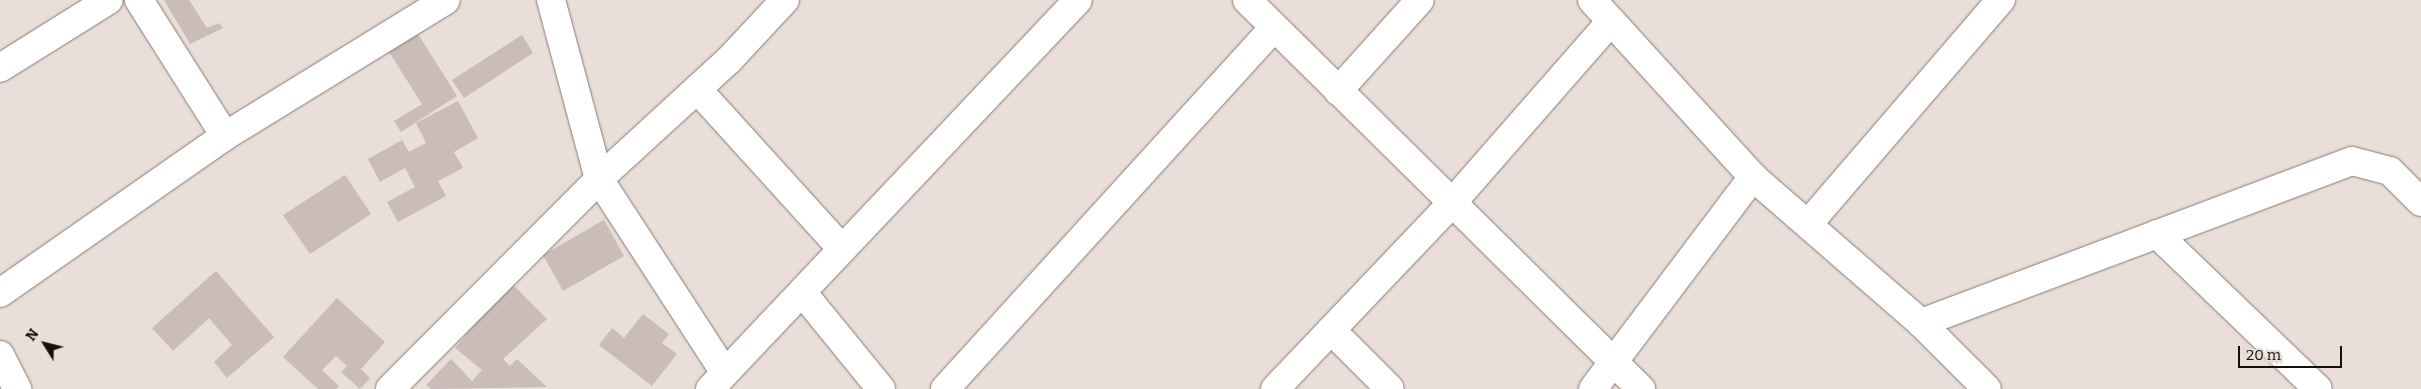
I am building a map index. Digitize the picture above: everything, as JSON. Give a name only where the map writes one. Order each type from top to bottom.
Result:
[{"type":"street","points":[[0,68],[109,0]]},
{"type":"street","points":[[139,0],[226,136]]},
{"type":"street","points":[[0,293],[226,136],[446,0]]},
{"type":"street","points":[[551,0],[599,179],[717,381],[1078,0]]},
{"type":"street","points":[[390,389],[599,179],[697,89],[785,0]]},
{"type":"street","points":[[1247,0],[1451,204],[1641,389]]},
{"type":"street","points":[[1338,90],[1420,0]]},
{"type":"street","points":[[1592,0],[1753,177],[1922,323],[1987,389]]},
{"type":"street","points":[[1808,224],[2001,0]]},
{"type":"street","points":[[1275,389],[1451,204],[1611,21]]},
{"type":"street","points":[[945,389],[1274,27]]},
{"type":"street","points":[[697,89],[842,249]]},
{"type":"street","points":[[1922,323],[2352,160],[2390,171],[2419,196]]},
{"type":"street","points":[[1593,389],[1753,177]]},
{"type":"street","points":[[2156,234],[2318,389]]},
{"type":"street","points":[[802,292],[881,389]]},
{"type":"street","points":[[1331,330],[1390,389]]},
{"type":"street","points":[[0,355],[17,389]]},
{"type":"building","points":[[164,0],[189,0],[207,28],[219,23],[223,28],[190,44]]},
{"type":"building","points":[[418,34],[457,96],[401,132],[394,121],[422,104],[389,52]]},
{"type":"building","points":[[522,35],[533,53],[464,98],[452,80]]},
{"type":"building","points":[[458,101],[478,138],[454,152],[463,168],[438,181],[446,196],[398,222],[387,202],[415,187],[405,168],[380,182],[368,159],[402,140],[409,152],[426,143],[416,123]]},
{"type":"building","points":[[345,175],[371,214],[310,254],[283,215]]},
{"type":"building","points":[[604,220],[624,256],[563,291],[543,255]]},
{"type":"building","points":[[216,271],[274,337],[227,378],[214,362],[232,345],[209,318],[173,351],[152,328]]},
{"type":"building","points":[[510,282],[547,319],[503,359],[510,366],[517,359],[547,387],[431,389],[426,385],[451,359],[472,381],[482,370],[455,348]]},
{"type":"building","points":[[337,298],[385,342],[361,369],[370,378],[360,389],[341,372],[347,366],[336,356],[322,370],[339,386],[336,389],[318,389],[283,357]]},
{"type":"building","points":[[643,314],[669,334],[662,343],[677,354],[652,386],[599,345],[612,328],[624,338]]}]
